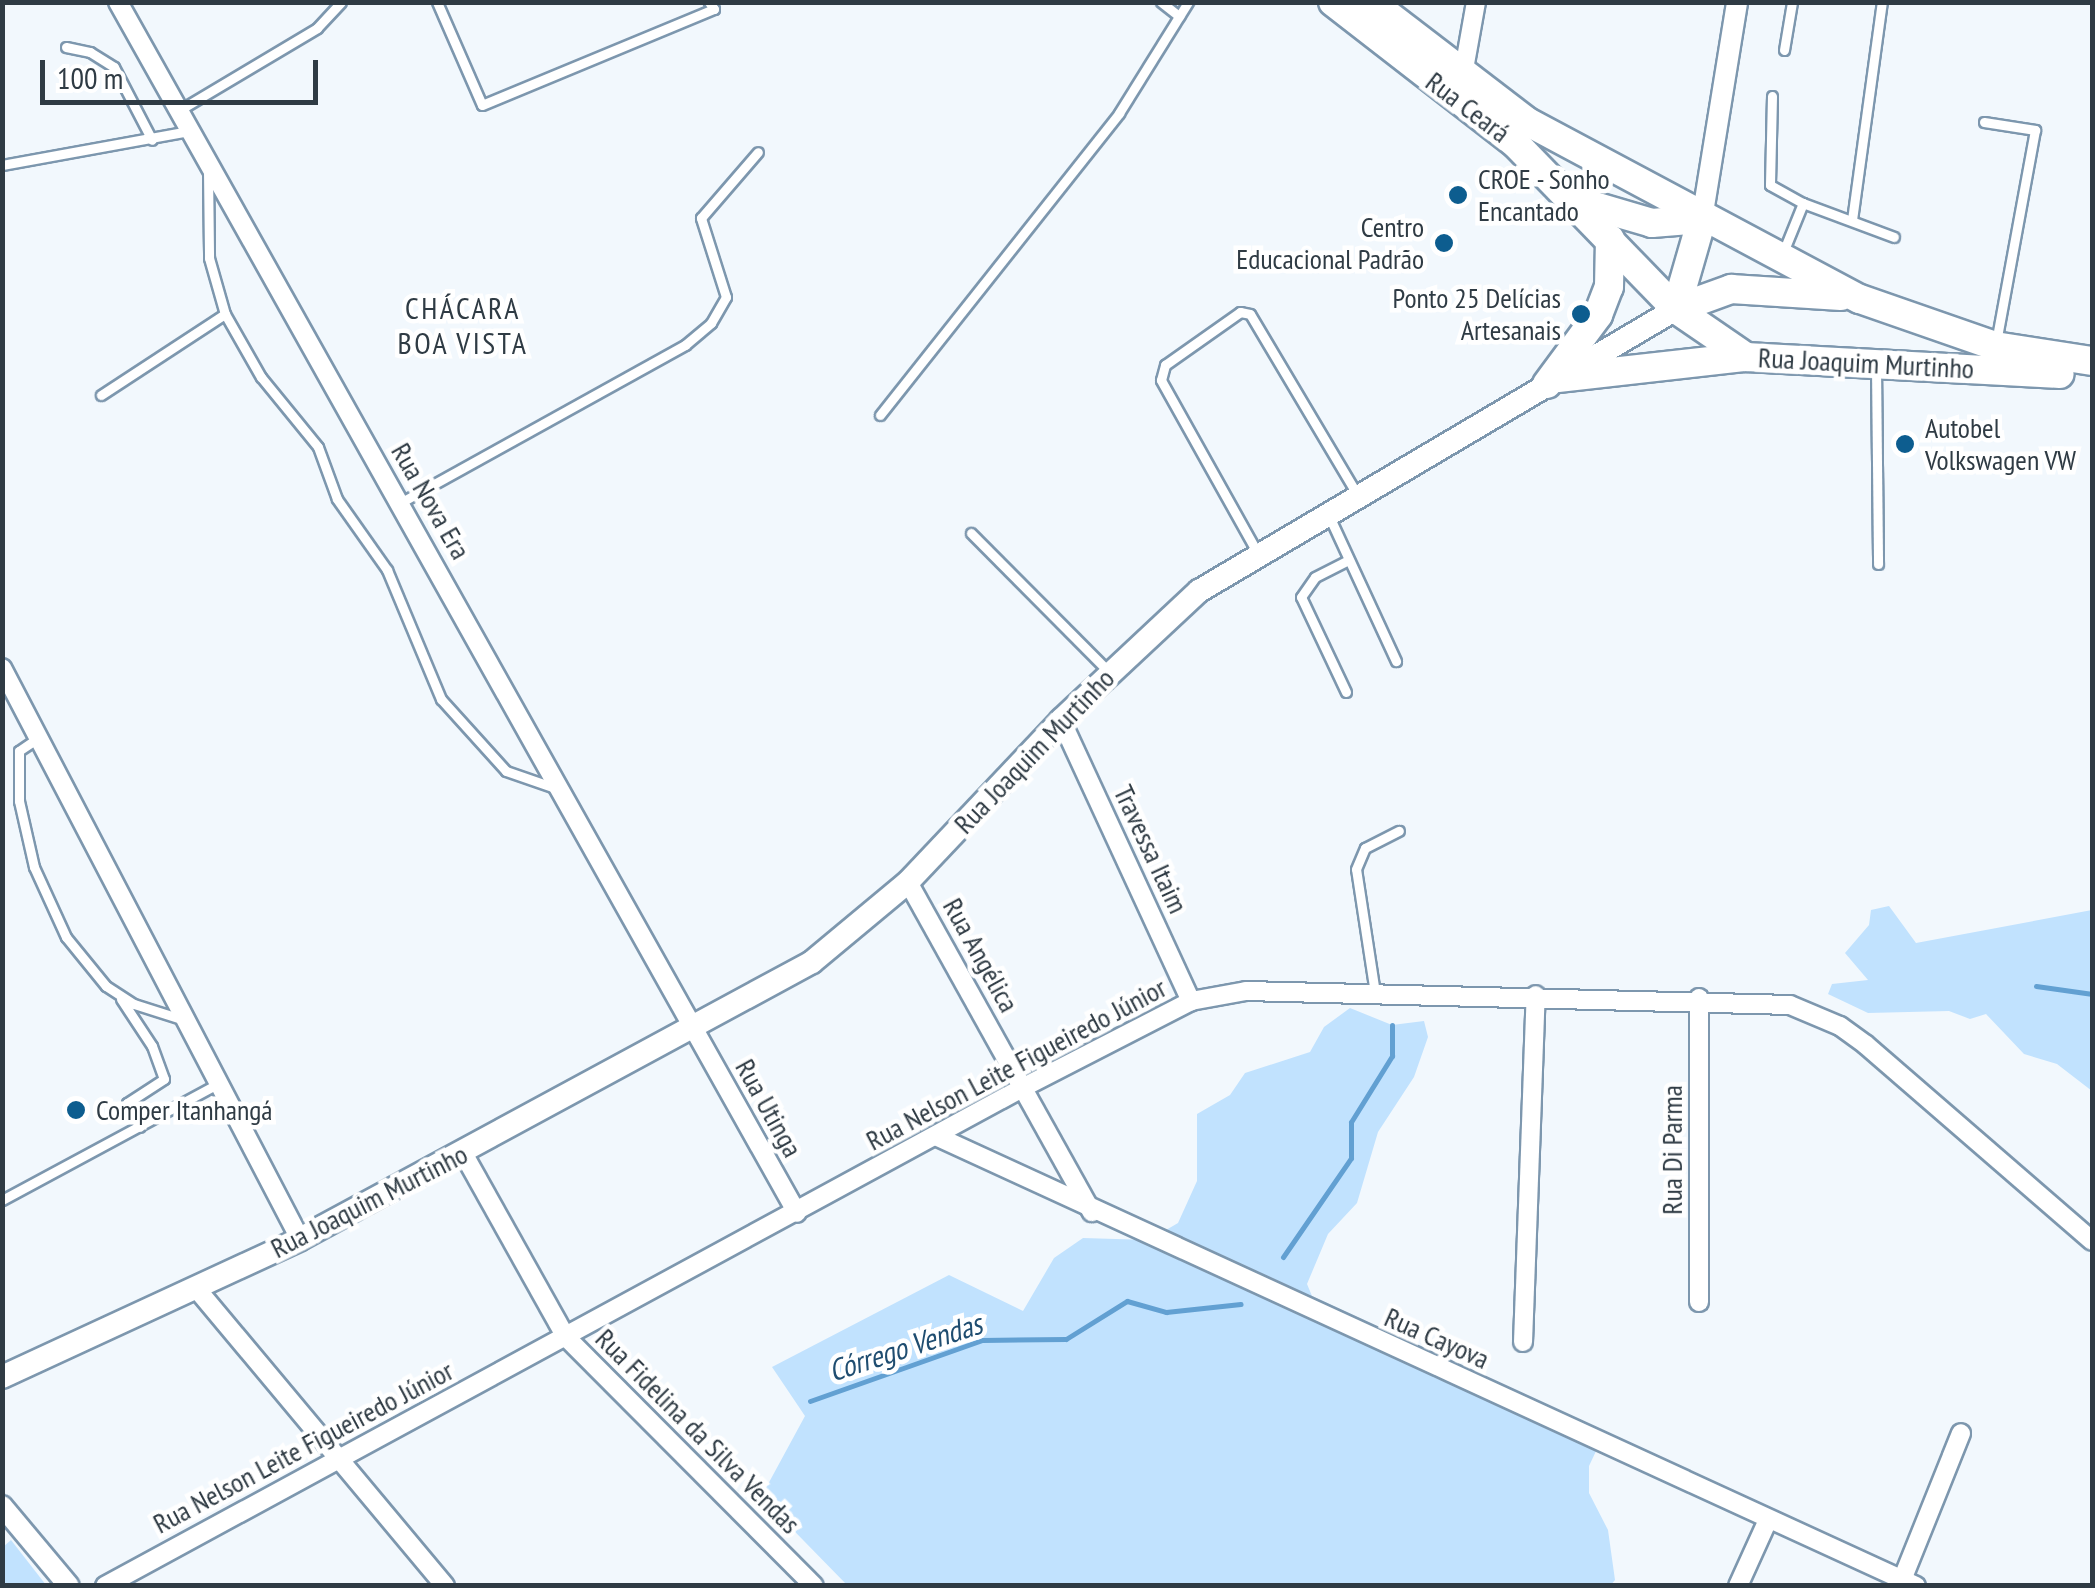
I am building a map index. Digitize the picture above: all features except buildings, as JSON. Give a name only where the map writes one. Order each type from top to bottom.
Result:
[{"type":"main road","name":"Rua Ceará","points":[[1333,2],[1516,144],[1577,201],[1676,309]]},
{"type":"main road","name":"Rua Ceará","points":[[1370,2],[1526,121],[1748,242]]},
{"type":"main road","points":[[1577,201],[1652,223],[1702,218],[1676,309]]},
{"type":"main road","points":[[1552,381],[1598,315],[1609,288],[1610,239]]},
{"type":"main road","name":"Rua Joaquim Murtinho","points":[[1748,242],[1860,298],[1996,346],[2092,361]]},
{"type":"main road","points":[[1676,309],[1731,290],[1760,288],[1860,298]]},
{"type":"main road","name":"Rua Joaquim Murtinho","points":[[5,1371],[300,1239],[812,962],[908,882],[1061,720],[1198,590],[1676,309],[1746,358],[2092,377]]},
{"type":"main road","points":[[1552,381],[1746,358]]},
{"type":"street","name":"Rua Nova Era","points":[[118,2],[694,1028]]},
{"type":"street","points":[[1462,75],[1476,2]]},
{"type":"street","points":[[1702,218],[1737,2]]},
{"type":"street","points":[[2,668],[41,736],[300,1239]]},
{"type":"street","name":"Travessa Itaim","points":[[1061,720],[1191,1002]]},
{"type":"street","name":"Rua Angélica","points":[[908,882],[1092,1213]]},
{"type":"street","name":"Rua Nelson Leite Figueiredo Júnior","points":[[106,1586],[1024,1088],[1191,1002],[1246,991],[1700,998],[1790,1006],[1840,1026],[2092,1241]]},
{"type":"street","points":[[1524,1342],[1536,996]]},
{"type":"street","name":"Rua Di Parma","points":[[1699,1302],[1700,998]]},
{"type":"street","name":"Rua Utinga","points":[[694,1028],[797,1214]]},
{"type":"street","name":"Rua Cayova","points":[[938,1137],[1092,1213],[1768,1522],[1874,1577],[1909,1583]]},
{"type":"street","name":"Rua Fidelina da Silva Vendas","points":[[463,1153],[566,1338],[814,1586]]},
{"type":"street","points":[[196,1288],[446,1586]]},
{"type":"street","points":[[1909,1583],[1961,1433]]},
{"type":"street","points":[[2,1506],[69,1586]]},
{"type":"street","points":[[1738,1586],[1768,1522]]},
{"type":"lane","points":[[178,110],[316,28],[341,2]]},
{"type":"lane","points":[[438,2],[482,104],[714,9],[709,2]]},
{"type":"lane","points":[[1161,2],[1179,16]]},
{"type":"lane","points":[[880,415],[1119,113],[1188,2]]},
{"type":"lane","points":[[1784,50],[1792,2]]},
{"type":"lane","points":[[1852,220],[1882,2]]},
{"type":"lane","points":[[66,47],[90,52],[114,67],[152,140]]},
{"type":"lane","points":[[1772,96],[1770,185],[1804,203],[1894,237]]},
{"type":"lane","points":[[1984,122],[2034,130],[1996,346]]},
{"type":"lane","points":[[2,165],[189,131]]},
{"type":"lane","points":[[400,502],[686,345],[711,323],[726,297],[701,218],[758,152]]},
{"type":"lane","points":[[208,168],[209,258],[225,314],[261,378],[318,447],[337,499],[387,570],[441,700],[506,771],[564,791]]},
{"type":"lane","points":[[1781,258],[1804,203]]},
{"type":"lane","points":[[1257,552],[1162,380],[1164,365],[1240,312],[1250,314],[1358,496]]},
{"type":"lane","points":[[101,395],[225,314]]},
{"type":"lane","points":[[1876,364],[1878,564]]},
{"type":"lane","points":[[1328,513],[1396,660]]},
{"type":"lane","points":[[971,533],[1109,672]]},
{"type":"lane","points":[[1346,692],[1301,597],[1314,577],[1348,560]]},
{"type":"lane","points":[[41,736],[19,751],[16,769],[25,839],[81,964],[116,993],[152,1046],[164,1079],[127,1103],[140,1127]]},
{"type":"lane","points":[[1375,993],[1356,869],[1365,848],[1399,831]]},
{"type":"lane","points":[[116,993],[187,1020]]},
{"type":"lane","points":[[2,1200],[219,1084]]},
{"type":"shaded area","points":[[1889,906],[1916,943],[2092,910],[2092,1091],[2057,1064],[2024,1054],[1986,1014],[1970,1019],[1949,1011],[1868,1013],[1828,994],[1832,984],[1868,980],[1845,953],[1869,925],[1871,910]]},
{"type":"shaded area","points":[[1350,1008],[1392,1025],[1424,1021],[1428,1037],[1414,1077],[1378,1132],[1357,1203],[1328,1234],[1307,1284],[1312,1296],[1605,1432],[1589,1466],[1589,1493],[1608,1530],[1615,1580],[1610,1586],[847,1585],[761,1497],[805,1416],[772,1367],[949,1275],[1023,1311],[1054,1258],[1083,1238],[1149,1240],[1178,1223],[1197,1181],[1197,1114],[1230,1095],[1245,1073],[1310,1052],[1324,1027]]},
{"type":"shaded area","points":[[11,1540],[46,1585],[3,1585],[3,1547]]},
{"type":"waterway","points":[[2036,986],[2092,994]]},
{"type":"waterway","name":"Córrego Vendas","points":[[1283,1257],[1351,1158],[1351,1122],[1392,1056],[1392,1025]]},
{"type":"waterway","name":"Córrego Vendas","points":[[810,1401],[982,1340],[1066,1339],[1127,1301],[1166,1312],[1241,1304]]},
{"type":"place","name":"CROE - Sonho Encantado","points":[[1458,195]]},
{"type":"place","name":"Centro Educacional Padrão","points":[[1444,243]]},
{"type":"place","name":"Ponto 25 Delícias Artesanais","points":[[1581,314]]},
{"type":"place","name":"Autobel Volkswagen VW","points":[[1905,444]]},
{"type":"place","name":"Comper Itanhangá","points":[[76,1110]]},
{"type":"district","name":"CHÁCARA BOA VISTA","points":[[463,325]]}]
